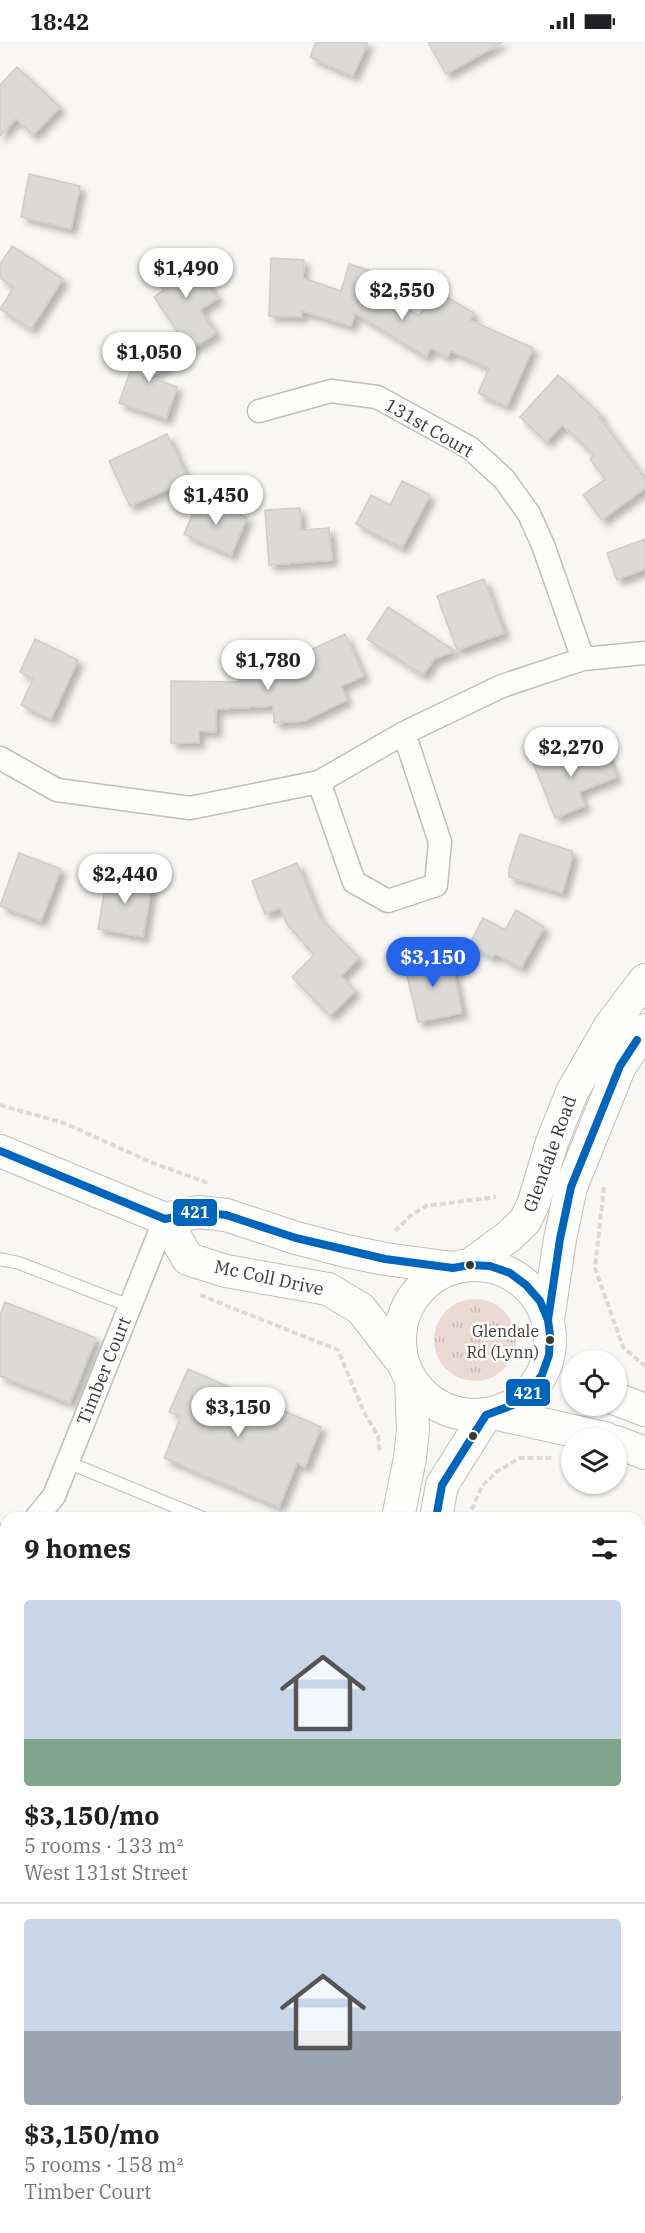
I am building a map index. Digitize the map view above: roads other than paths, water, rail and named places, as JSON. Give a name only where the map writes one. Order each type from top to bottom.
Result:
[{"type":"main road","name":"Glendale Road","points":[[461,1266],[508,1238],[525,1221],[534,1202],[552,1142],[572,1092],[610,1026],[645,980]]},
{"type":"main road","name":"Glendale Road","points":[[549,1327],[560,1239],[571,1187],[620,1066],[641,1035]]},
{"type":"main road","points":[[0,1151],[165,1219],[198,1212],[226,1215],[296,1238],[384,1259],[461,1266],[490,1266],[510,1273],[540,1300],[549,1327],[566,1350]]},
{"type":"main road","name":"Mc Coll Drive","points":[[165,1219],[188,1259],[226,1271],[328,1289],[346,1300],[361,1310],[407,1372]]},
{"type":"main road","points":[[399,1512],[413,1430],[407,1372],[399,1343],[401,1323],[408,1305],[420,1288],[435,1276],[461,1266]]},
{"type":"main road","points":[[437,1512],[442,1485],[490,1414],[513,1405],[529,1392],[542,1376],[549,1356],[549,1327]]},
{"type":"main road","points":[[407,1372],[422,1394],[451,1412],[468,1415],[490,1414],[561,1429]]},
{"type":"main road","points":[[627,1403],[645,1410]]},
{"type":"main road","points":[[627,1446],[645,1453]]},
{"type":"street","name":"131st Court","points":[[259,411],[331,391],[377,397],[470,448],[504,479],[529,514],[543,545],[583,659]]},
{"type":"street","points":[[0,758],[57,790],[190,808],[319,782],[404,733],[502,686],[583,659],[645,653]]},
{"type":"street","points":[[319,782],[354,882],[388,902],[436,885],[440,842],[404,733]]},
{"type":"street","name":"Timber Court","points":[[41,1512],[54,1496],[165,1219]]},
{"type":"lane","points":[[0,1259],[19,1263],[130,1306]]},
{"type":"lane","points":[[67,1462],[188,1512]]},
{"type":"place","name":"Glendale Rd (Lynn)","points":[[550,1340]]}]
